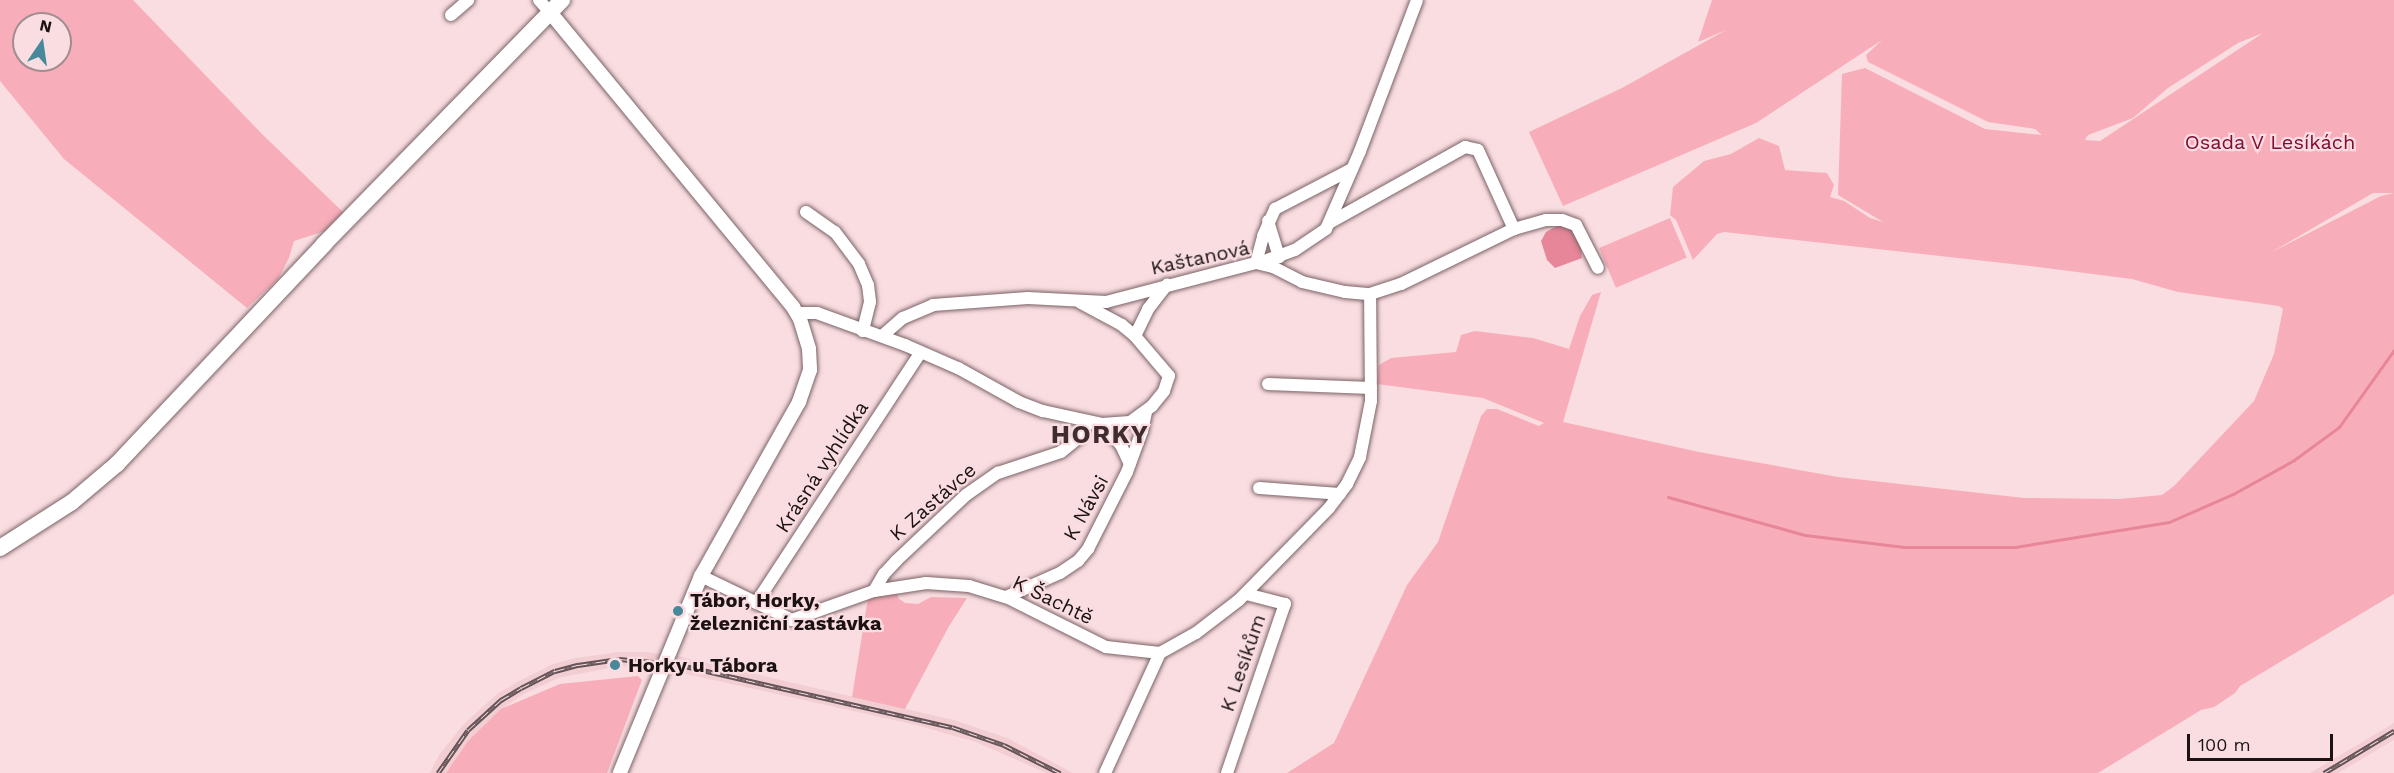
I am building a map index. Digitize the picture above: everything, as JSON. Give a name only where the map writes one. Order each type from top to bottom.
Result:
[{"type":"main road","points":[[0,548],[72,502],[117,464],[544,6],[562,0]]},
{"type":"street","points":[[451,15],[468,0]]},
{"type":"street","points":[[1329,223],[1417,0]]},
{"type":"street","points":[[544,6],[796,313],[810,349],[810,370],[806,385],[783,433],[701,576],[620,773]]},
{"type":"street","points":[[1256,263],[1279,257],[1311,240],[1329,223],[1465,147],[1478,150],[1514,230]]},
{"type":"street","points":[[1256,263],[1268,221],[1282,204],[1352,169]]},
{"type":"street","points":[[807,213],[835,232],[860,264],[870,302],[863,331]]},
{"type":"street","name":"Kaštanová","points":[[882,336],[903,318],[933,305],[1028,298],[1106,302],[1256,263],[1273,267],[1302,282],[1345,292],[1370,294],[1401,284],[1514,230],[1546,220],[1573,223],[1583,235],[1598,268]]},
{"type":"street","points":[[1268,221],[1279,257]]},
{"type":"street","points":[[1135,336],[1145,314],[1167,285]]},
{"type":"street","points":[[1105,773],[1160,653],[1207,626],[1246,594],[1340,494],[1360,456],[1366,433],[1371,388],[1370,294]]},
{"type":"street","name":"K Návsi","points":[[1006,597],[1060,573],[1083,555],[1117,495],[1130,464],[1146,412],[1164,390],[1169,376],[1135,336],[1116,320],[1077,301]]},
{"type":"street","points":[[796,313],[817,313],[882,336],[958,368],[1019,402],[1096,423],[1130,422],[1146,412]]},
{"type":"street","name":"Krásná vyhlídka","points":[[756,603],[921,352]]},
{"type":"street","points":[[1268,384],[1371,388]]},
{"type":"street","name":"K Návsi","points":[[1096,423],[1121,445],[1130,464]]},
{"type":"street","name":"K Zastávce","points":[[874,591],[884,574],[896,561],[973,490],[998,473],[1061,452],[1096,423]]},
{"type":"street","points":[[1259,488],[1340,494]]},
{"type":"street","name":"K Šachtě","points":[[701,576],[792,620],[874,591],[915,584],[945,584],[980,589],[1006,597],[1106,647],[1160,653]]},
{"type":"street","name":"K Lesíkům","points":[[1227,773],[1285,604],[1246,594]]},
{"type":"shaded area","points":[[1568,225],[1580,236],[1582,258],[1555,268],[1547,260],[1541,241],[1546,232],[1557,226]]},
{"type":"shaded area","points":[[619,652],[646,652],[677,656],[954,720],[1007,738],[1073,773],[1046,773],[976,742],[916,725],[664,669],[619,666],[558,678],[524,694],[506,706],[474,735],[446,773],[430,773],[439,755],[463,725],[497,694],[553,664]]},
{"type":"shaded area","points":[[2394,723],[2394,740],[2338,773],[2310,773]]},
{"type":"green space","points":[[0,0],[133,0],[262,134],[345,214],[328,230],[294,241],[289,258],[278,279],[247,308],[64,159],[0,81]]},
{"type":"green space","name":"Osada V Lesíkách","points":[[1712,0],[2394,0],[2394,193],[2394,594],[2240,686],[2235,693],[2214,707],[2201,710],[2098,773],[1287,773],[1334,743],[1407,585],[1438,542],[1481,416],[1487,409],[1497,409],[1539,426],[1544,423],[1483,398],[1377,384],[1379,365],[1391,358],[1456,352],[1461,335],[1475,331],[1533,338],[1569,349],[1580,316],[1592,295],[1601,292],[1563,422],[1699,452],[1838,477],[2024,498],[2119,499],[2162,495],[2174,486],[2254,401],[2274,354],[2283,309],[2279,306],[2178,292],[2132,279],[1724,232],[1717,234],[1693,260],[1676,220],[1670,215],[1673,187],[1704,161],[1731,154],[1759,138],[1779,146],[1785,170],[1827,173],[1834,185],[1830,197],[1844,201],[1870,218],[1883,222],[1838,195],[1842,74],[1865,68],[1985,129],[2042,135],[2035,129],[1988,122],[1868,62],[1866,55],[1882,40],[1756,123],[1563,206],[1529,132],[1622,88],[1726,30],[1698,42]],"holes":[[[2263,33],[2100,141],[2085,140],[2088,135],[2133,118],[2168,88],[2238,43]],[[2373,193],[2394,193],[2381,196],[2270,253]]]},
{"type":"green space","points":[[1670,218],[1687,258],[1616,288],[1599,248]]},
{"type":"green space","points":[[898,591],[898,598],[905,603],[918,604],[931,597],[967,598],[948,628],[905,709],[852,697],[868,598]]},
{"type":"green space","points":[[638,676],[642,680],[607,773],[446,773],[468,741],[501,709],[560,684]]},
{"type":"waterway","points":[[1668,497],[1805,535],[1904,547],[2015,547],[2169,522],[2233,494],[2294,460],[2339,427],[2394,350]]},
{"type":"railway","points":[[438,773],[468,730],[501,700],[555,671],[619,659],[676,664],[952,727],[1004,745],[1060,773]]},
{"type":"railway","points":[[2324,773],[2394,731]]},
{"type":"place","name":"Tábor, Horky, železniční zastávka","points":[[678,611]]},
{"type":"place","name":"Horky u Tábora","points":[[615,665]]},
{"type":"district","name":"HORKY","points":[[1100,435]]}]
